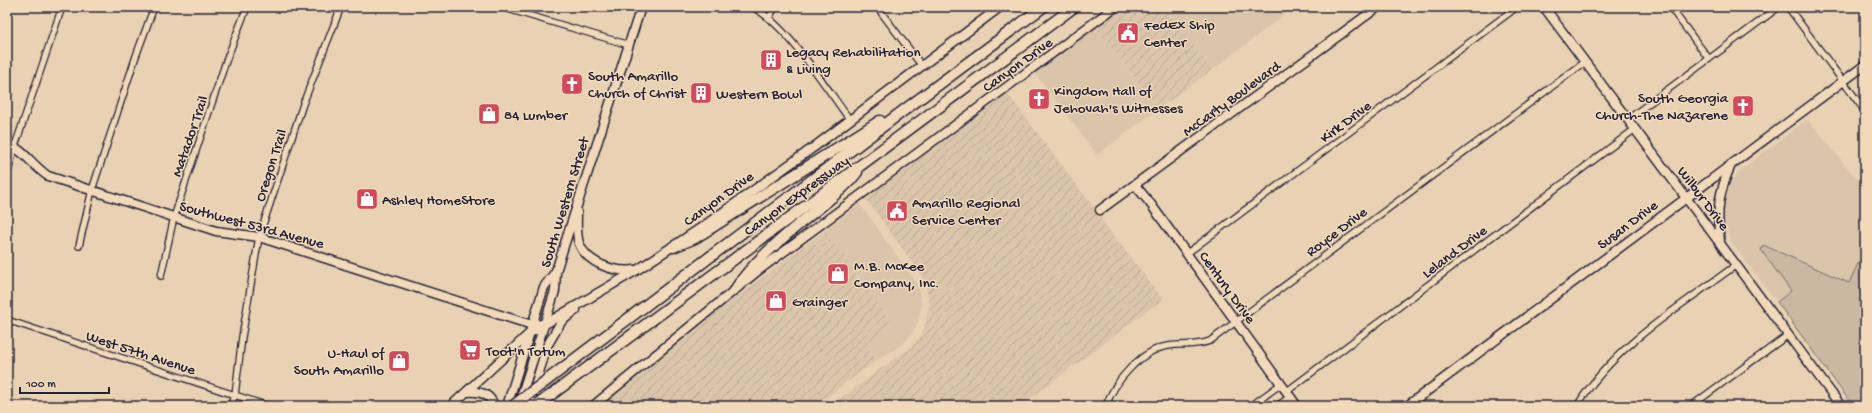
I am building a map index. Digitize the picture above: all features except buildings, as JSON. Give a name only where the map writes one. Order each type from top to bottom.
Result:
[{"type":"highway","name":"Canyon Expressway","points":[[513,406],[1043,7]]},
{"type":"highway","name":"Canyon Expressway","points":[[536,406],[1074,7]]},
{"type":"highway","points":[[672,247],[695,238],[891,114],[903,111]]},
{"type":"highway","points":[[737,287],[745,274],[803,221],[850,182],[862,165]]},
{"type":"main road","name":"South Western Street","points":[[518,406],[555,291],[556,270],[641,7]]},
{"type":"main road","name":"Canyon Drive","points":[[545,323],[594,296],[672,247],[850,120],[922,66],[990,10],[1000,7]]},
{"type":"main road","name":"Canyon Drive","points":[[593,406],[737,287],[1115,7]]},
{"type":"main road","name":"McCarty Boulevard","points":[[1100,210],[1378,7]]},
{"type":"main road","name":"Wilbur Drive","points":[[1544,7],[1840,405]]},
{"type":"main road","name":"Susan Drive","points":[[1407,406],[1865,65]]},
{"type":"main road","name":"Southwest 53rd Avenue","points":[[7,143],[15,146],[24,153],[40,170],[48,176],[216,231],[260,237],[531,329],[545,323]]},
{"type":"main road","points":[[1720,242],[1718,211],[1719,196],[1732,164]]},
{"type":"main road","name":"Century Drive","points":[[1135,185],[1297,406]]},
{"type":"main road","points":[[577,206],[580,245],[589,257],[613,269],[627,271],[637,270]]},
{"type":"main road","points":[[507,406],[544,287],[556,270]]},
{"type":"main road","points":[[529,406],[547,346],[555,331],[561,322],[594,296]]},
{"type":"main road","points":[[451,406],[531,329]]},
{"type":"main road","points":[[467,392],[484,394],[491,400],[494,406]]},
{"type":"street","points":[[7,176],[15,146],[62,7]]},
{"type":"street","points":[[79,246],[92,190],[136,56],[154,7]]},
{"type":"street","name":"Matador Trail","points":[[162,276],[174,217],[226,62],[247,7]]},
{"type":"street","name":"Oregon Trail","points":[[230,406],[235,395],[242,336],[260,237],[303,104],[341,7]]},
{"type":"street","points":[[501,7],[629,46]]},
{"type":"street","points":[[752,7],[769,18],[789,38],[850,120]]},
{"type":"street","points":[[769,18],[775,7]]},
{"type":"street","points":[[877,7],[922,66]]},
{"type":"street","name":"Kirk Drive","points":[[1186,254],[1517,7]]},
{"type":"street","points":[[1670,7],[1709,59]]},
{"type":"street","points":[[1628,119],[1779,7]]},
{"type":"street","points":[[1788,7],[1865,111]]},
{"type":"street","name":"Royce Drive","points":[[1106,406],[1112,391],[1120,379],[1151,352],[1169,346],[1199,346],[1210,341],[1585,62]]},
{"type":"street","name":"Leland Drive","points":[[1277,406],[1288,394],[1635,129]]},
{"type":"street","points":[[1577,406],[1587,390],[1618,354],[1736,264]]},
{"type":"street","name":"West 57th Avenue","points":[[7,320],[268,406]]},
{"type":"street","points":[[1691,406],[1788,335]]},
{"type":"street","points":[[1251,406],[1281,384]]},
{"type":"shaded area","points":[[1123,7],[1295,7],[1212,70],[1169,13],[1115,52],[1158,109],[1097,155],[1035,73]]},
{"type":"shaded area","points":[[1123,7],[1164,7],[1212,70],[1158,109],[1096,27]]},
{"type":"shaded area","points":[[1007,93],[1103,220],[1102,221],[1163,299],[1020,406],[830,406],[908,349],[920,337],[926,322],[929,304],[926,285],[920,273],[866,199]]},
{"type":"shaded area","points":[[1808,119],[1851,172],[1865,186],[1865,248],[1850,283],[1763,245],[1761,250],[1792,291],[1777,302],[1732,244],[1723,221],[1724,201],[1731,181],[1742,169]]},
{"type":"shaded area","points":[[860,204],[913,278],[919,289],[921,303],[919,319],[912,333],[903,344],[877,360],[866,346],[892,324],[825,230]]},
{"type":"shaded area","points":[[825,230],[892,324],[866,346],[877,360],[815,406],[601,406],[722,308]]},
{"type":"shaded area","points":[[1763,245],[1849,283],[1865,248],[1865,406],[1853,406],[1777,302],[1791,291],[1761,250]]},
{"type":"place","name":"FedEx Ship Center","points":[[1128,33]]},
{"type":"place","name":"Legacy Rehabilitation & Living","points":[[771,60]]},
{"type":"place","name":"South Amarillo Church of Christ","points":[[572,84]]},
{"type":"place","name":"Western Bowl","points":[[701,93]]},
{"type":"place","name":"Kingdom Hall of Jehovah's Witnesses","points":[[1039,99]]},
{"type":"place","name":"South Georgia Church-The Nazarene","points":[[1743,106]]},
{"type":"place","name":"84 Lumber","points":[[489,114]]},
{"type":"place","name":"Ashley HomeStore","points":[[367,199]]},
{"type":"place","name":"Amarillo Regional Service Center","points":[[897,211]]},
{"type":"place","name":"M.B. McKee Company, Inc.","points":[[838,274]]},
{"type":"place","name":"Grainger","points":[[776,301]]},
{"type":"place","name":"Toot'n Totum","points":[[470,350]]},
{"type":"place","name":"U-Haul of South Amarillo","points":[[399,361]]}]
